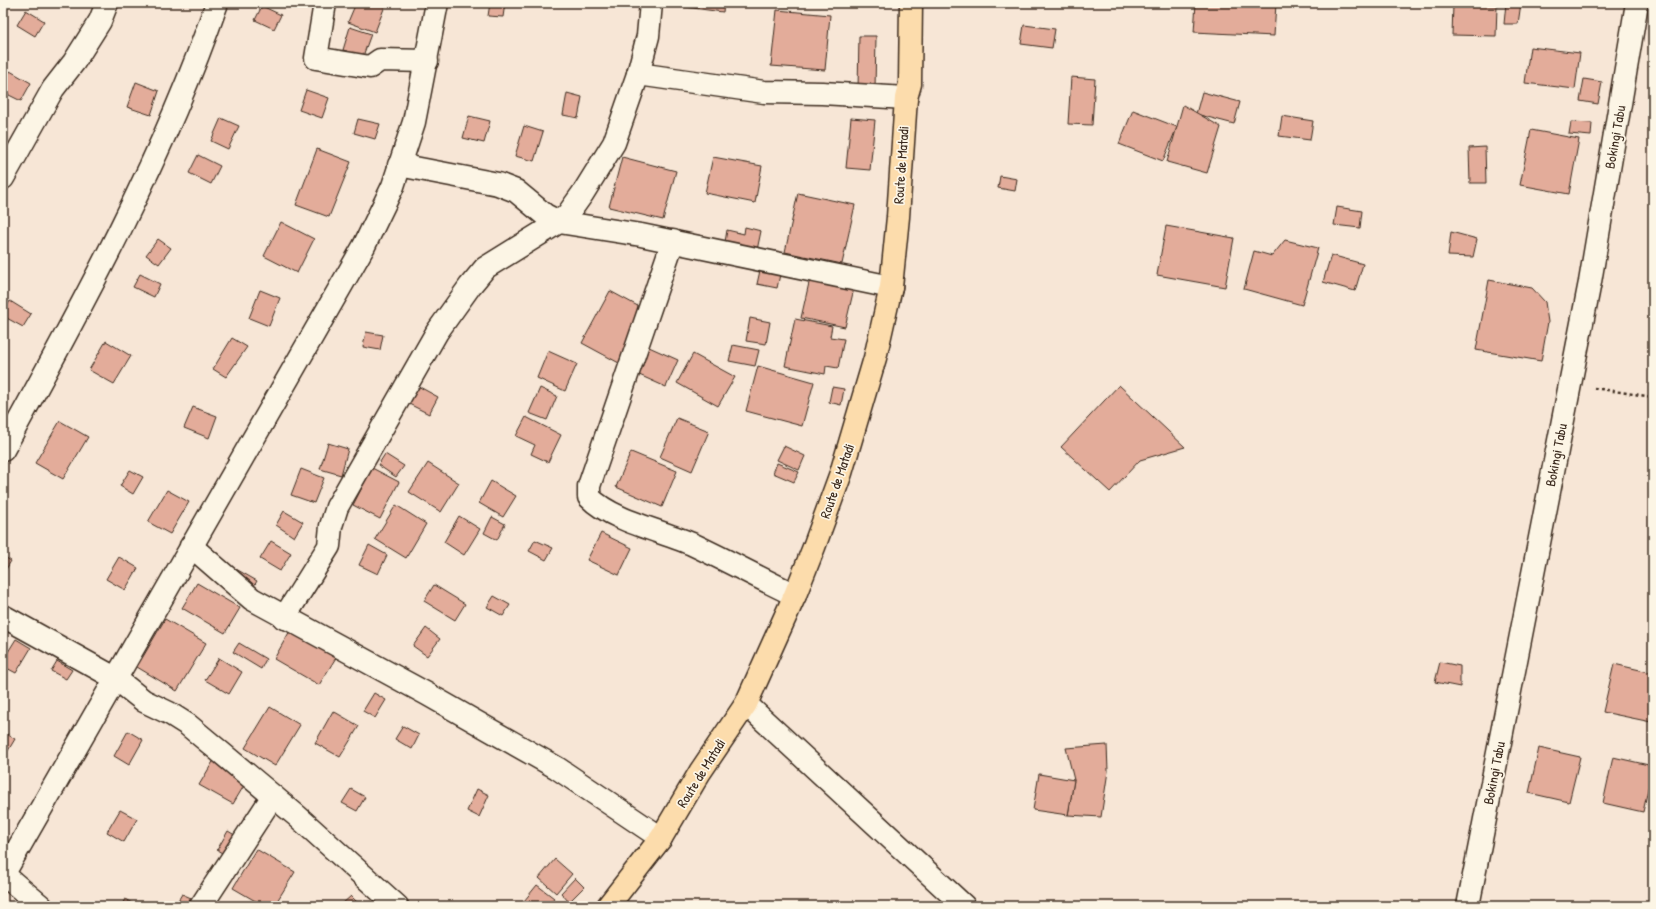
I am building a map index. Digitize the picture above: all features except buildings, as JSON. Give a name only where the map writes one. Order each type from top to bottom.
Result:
[{"type":"highway","name":"Route de Matadi","points":[[608,906],[661,838],[700,772],[746,704],[795,595],[841,473],[875,358],[891,287],[898,217],[906,98],[910,84],[911,3]]},
{"type":"street","points":[[3,178],[53,89],[74,62],[100,21],[107,3]]},
{"type":"street","points":[[3,450],[78,313],[157,152],[217,3]]},
{"type":"street","points":[[325,3],[316,58],[370,67],[380,60],[427,61]]},
{"type":"street","points":[[41,906],[3,875],[364,246],[393,186],[414,122],[437,3]]},
{"type":"street","points":[[284,618],[329,546],[330,526],[337,507],[437,332],[470,286],[486,268],[559,222],[568,214],[614,143],[638,74],[648,36],[651,3]]},
{"type":"street","name":"Bokingi Tabu","points":[[1468,906],[1570,384],[1610,169],[1637,3]]},
{"type":"street","points":[[638,74],[764,92],[822,93],[906,98]]},
{"type":"street","points":[[399,165],[498,184],[516,191],[545,215],[559,222],[673,242],[891,287]]},
{"type":"street","points":[[673,242],[590,486],[590,497],[597,505],[614,514],[693,545],[795,595]]},
{"type":"street","points":[[191,546],[252,599],[284,618],[427,694],[557,768],[661,838]]},
{"type":"street","points":[[3,616],[115,678],[144,701],[169,712],[188,725],[273,796],[397,906]]},
{"type":"street","points":[[746,704],[964,906]]},
{"type":"street","points":[[201,906],[273,796]]},
{"type":"path","points":[[1570,384],[1653,397]]}]
